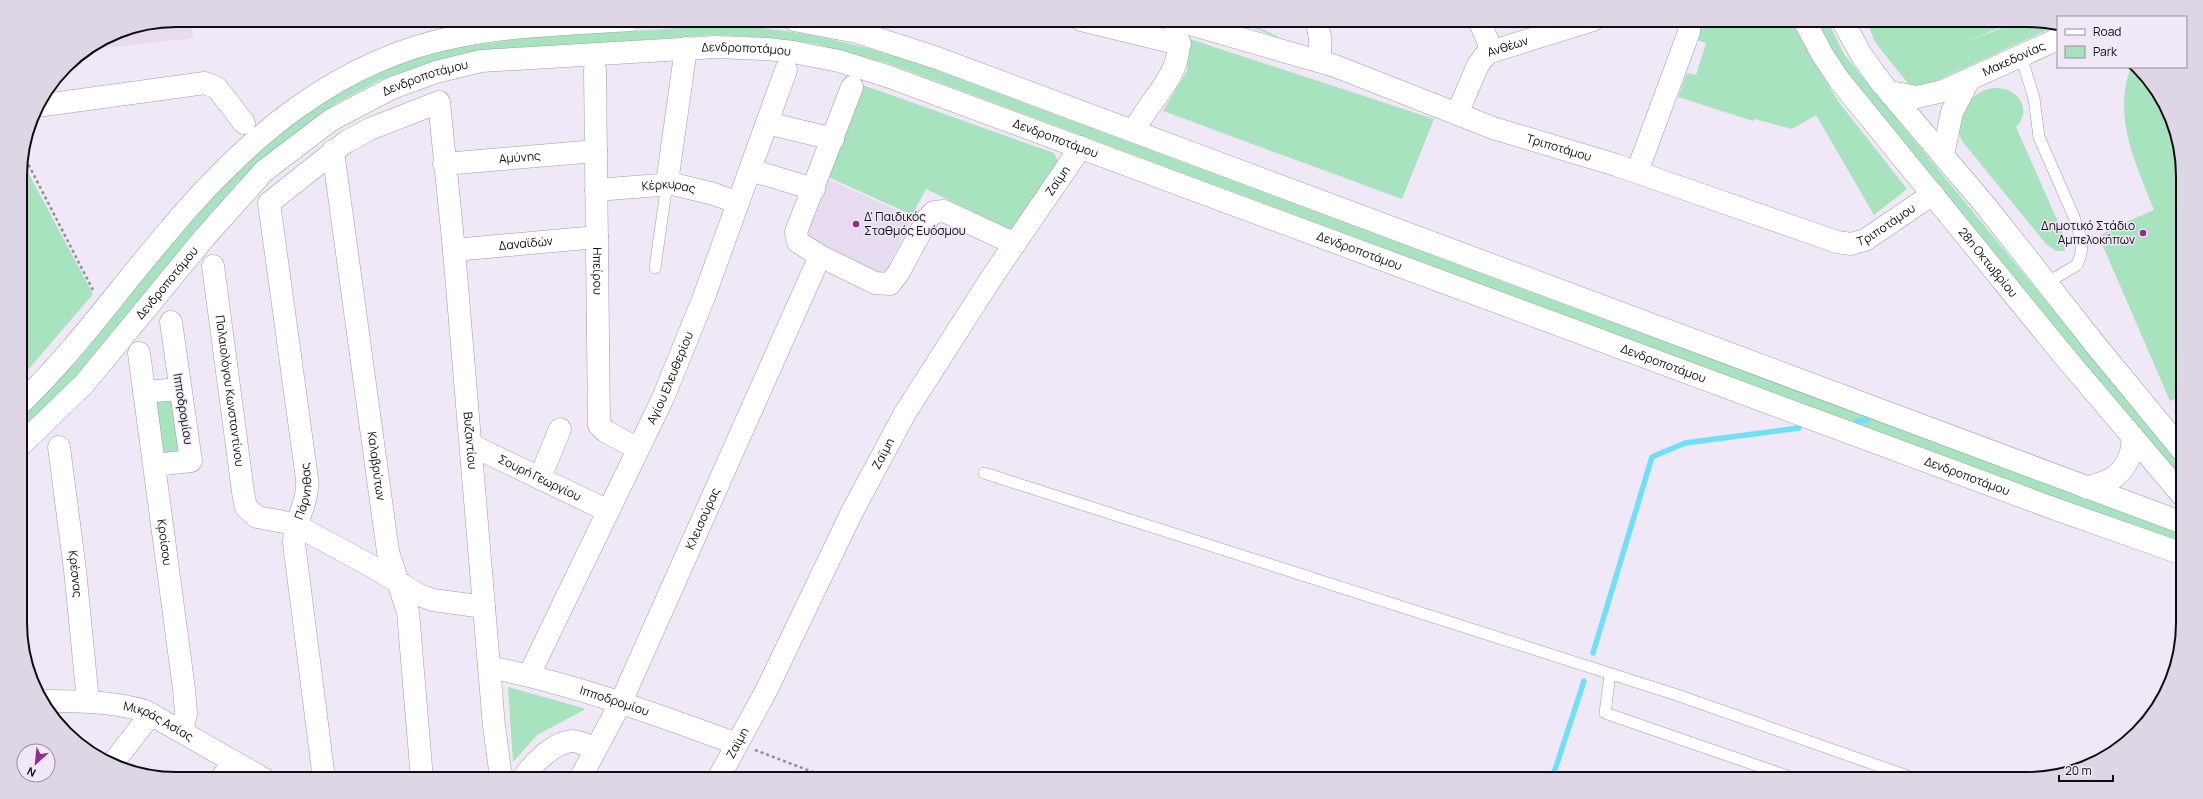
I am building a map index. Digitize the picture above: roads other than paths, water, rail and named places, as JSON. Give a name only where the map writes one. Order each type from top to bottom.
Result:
[{"type":"street","points":[[27,397],[62,360],[173,225],[225,169],[276,124],[335,81],[386,57],[460,36],[485,32],[545,27]]},
{"type":"street","points":[[840,27],[923,54],[1134,131],[2176,520]]},
{"type":"street","points":[[1110,27],[1180,44]]},
{"type":"street","points":[[1134,131],[1166,85],[1178,55],[1180,44],[1176,27]]},
{"type":"street","name":"Τριποτάμου","points":[[1199,27],[1320,61],[1360,75],[1492,128],[1636,172],[1845,244],[1865,240],[1932,194]]},
{"type":"street","points":[[1318,27],[1320,37],[1320,61]]},
{"type":"street","points":[[1482,27],[1492,51]]},
{"type":"street","name":"Ανθέων","points":[[1458,114],[1480,63],[1487,53],[1570,27]]},
{"type":"street","points":[[1636,172],[1690,32],[1690,27]]},
{"type":"street","name":"28η Οκτωβρίου","points":[[1808,27],[1831,68],[1932,194],[2132,437],[2176,488]]},
{"type":"street","points":[[1846,27],[1862,56],[1890,92],[2048,282],[2098,348],[2176,443]]},
{"type":"street","name":"Μακεδονίας","points":[[1890,92],[1908,97],[1923,97],[1943,91],[2057,39]]},
{"type":"street","name":"Δενδροποτάμου","points":[[27,439],[84,384],[205,237],[251,184],[290,150],[350,109],[407,82],[436,72],[481,61],[686,48],[740,47],[767,49],[838,61],[886,76],[1081,147],[1386,262],[2051,507],[2176,552]]},
{"type":"street","points":[[667,184],[686,48]]},
{"type":"street","name":"Ηπείρου","points":[[595,70],[599,425],[605,431],[638,449]]},
{"type":"street","name":"Αγίου Ελευθερίου","points":[[529,675],[663,398],[704,297],[786,70]]},
{"type":"street","points":[[1942,155],[1952,112],[1970,80]]},
{"type":"street","points":[[45,105],[205,83],[217,88],[222,93],[244,122]]},
{"type":"street","points":[[852,87],[814,189],[796,232],[798,242],[820,256],[875,283],[890,284],[899,272],[928,218],[934,212],[944,211],[1015,244]]},
{"type":"street","name":"Βυζαντίου","points":[[333,151],[370,129],[438,102],[454,250],[489,666],[498,757],[501,772]]},
{"type":"street","points":[[767,123],[833,139]]},
{"type":"street","name":"Ζαϊμη","points":[[722,772],[766,691],[852,512],[906,413],[1015,244],[1081,147]]},
{"type":"street","name":"Αμύνης","points":[[444,164],[596,150]]},
{"type":"street","name":"Πάρνηθας","points":[[323,772],[297,574],[294,538],[296,526],[306,499],[307,479],[269,203],[333,151]]},
{"type":"street","name":"Καλαβρύτων","points":[[333,151],[390,562],[400,583],[408,612],[421,772]]},
{"type":"street","points":[[750,170],[814,189]]},
{"type":"street","name":"Κέρκυρας","points":[[596,190],[667,184],[714,194],[738,203]]},
{"type":"street","name":"Δαναϊδών","points":[[454,250],[597,237]]},
{"type":"street","name":"Κλεισούρας","points":[[584,772],[621,702],[820,256]]},
{"type":"street","name":"Παλαιολόγου Κωνσταντίνου","points":[[213,266],[246,507],[250,513],[261,518],[296,526]]},
{"type":"street","name":"Ιπποδρομίου","points":[[155,465],[191,461],[179,389],[171,322]]},
{"type":"street","name":"Κροίσου","points":[[139,353],[184,689],[186,714],[182,731]]},
{"type":"street","points":[[144,392],[179,389]]},
{"type":"street","points":[[540,478],[560,429]]},
{"type":"street","points":[[2087,488],[2113,478],[2124,467],[2130,455],[2133,444],[2132,437]]},
{"type":"street","name":"Σουρή Γεωργίου","points":[[471,445],[608,511]]},
{"type":"street","name":"Κρέσνας","points":[[59,447],[75,570],[88,701]]},
{"type":"street","points":[[296,526],[429,598],[484,607]]},
{"type":"street","name":"Ιπποδρομίου","points":[[489,666],[529,675],[621,702],[737,744]]},
{"type":"street","name":"Μικράς Ασίας","points":[[49,701],[88,701],[124,706],[151,714],[182,731],[227,771]]},
{"type":"street","points":[[116,759],[151,714]]},
{"type":"street","points":[[529,772],[538,760],[568,742],[575,742],[596,748]]},
{"type":"lane","points":[[2021,56],[2034,98],[2039,137],[2074,217],[2082,242],[2081,254],[2077,264],[2048,282]]},
{"type":"lane","points":[[655,268],[667,184]]},
{"type":"lane","points":[[984,473],[1610,674],[1896,772]]},
{"type":"lane","points":[[1610,674],[1605,713],[1776,772]]},
{"type":"waterway","points":[[1857,421],[1867,420]]},
{"type":"waterway","points":[[1593,653],[1652,457],[1685,443],[1799,428]]},
{"type":"waterway","points":[[1554,772],[1584,681]]},
{"type":"place","name":"Δ' Παιδικός Σταθμός Ευόσμου","points":[[856,224]]},
{"type":"place","name":"Δημοτικό Στάδιο Αμπελοκήπων","points":[[2143,233]]}]
